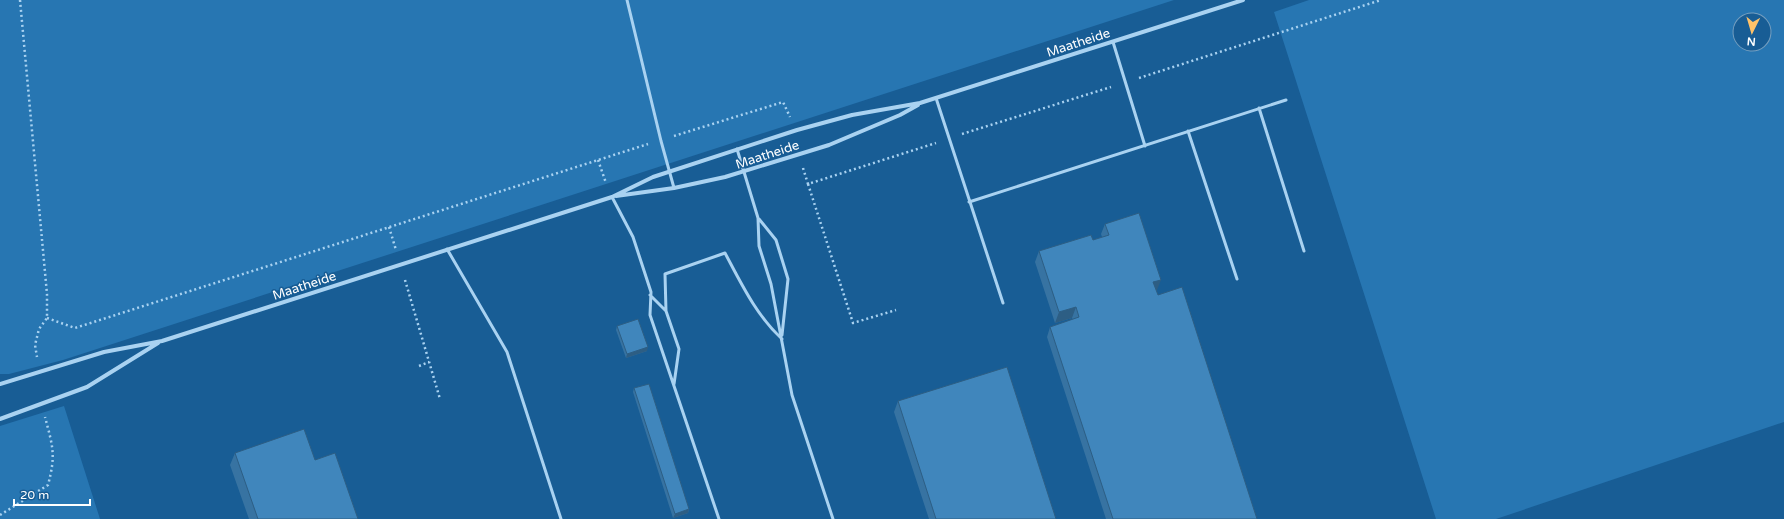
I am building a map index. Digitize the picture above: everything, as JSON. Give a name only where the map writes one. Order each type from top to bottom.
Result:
[{"type":"street","name":"Maatheide","points":[[612,197],[703,183],[744,172],[829,145],[936,98],[1243,0]]},
{"type":"street","name":"Maatheide","points":[[0,384],[104,352],[162,341],[612,197],[653,177],[737,149],[852,115],[920,104]]},
{"type":"street","points":[[0,419],[87,387],[162,341]]},
{"type":"lane","points":[[627,0],[674,188]]},
{"type":"lane","points":[[1113,42],[1144,146]]},
{"type":"lane","points":[[936,98],[1003,303]]},
{"type":"lane","points":[[969,202],[1286,100]]},
{"type":"lane","points":[[1259,108],[1304,250]]},
{"type":"lane","points":[[1188,131],[1237,279]]},
{"type":"lane","points":[[737,149],[758,218],[759,246],[771,284],[792,395],[834,519]]},
{"type":"lane","points":[[612,197],[633,237],[650,295],[650,315],[719,519]]},
{"type":"lane","points":[[758,218],[776,240],[788,279],[782,339]]},
{"type":"lane","points":[[446,249],[507,352],[561,519]]},
{"type":"lane","points":[[674,386],[679,349],[666,311],[665,274],[725,253],[744,290],[772,330],[782,339]]},
{"type":"lane","points":[[650,295],[666,311]]},
{"type":"path","points":[[20,0],[47,294],[47,318],[40,329],[35,345],[40,372]]},
{"type":"path","points":[[598,160],[612,197]]},
{"type":"path","points":[[808,184],[853,323],[896,310]]},
{"type":"path","points":[[389,227],[440,399]]},
{"type":"path","points":[[419,366],[430,362]]},
{"type":"path","points":[[0,515],[48,485],[54,463],[54,457],[53,445],[43,403]]},
{"type":"shaded area","points":[[0,0],[1174,0],[63,360],[9,374],[0,374]]},
{"type":"shaded area","points":[[1309,0],[1784,0],[1784,422],[1496,519],[1436,519],[1274,12]]},
{"type":"shaded area","points":[[64,406],[100,519],[0,519],[0,426]]},
{"type":"building","points":[[1139,213],[1161,280],[1153,282],[1158,295],[1182,287],[1257,519],[1113,519],[1050,327],[1079,317],[1076,307],[1059,312],[1039,251],[1091,235],[1093,240],[1109,235],[1105,224]]},
{"type":"building","points":[[638,319],[648,347],[627,354],[617,326]]},
{"type":"building","points":[[1007,367],[1056,519],[936,519],[898,401]]},
{"type":"building","points":[[649,384],[689,509],[675,514],[634,388]]},
{"type":"building","points":[[304,429],[315,460],[335,453],[358,519],[258,519],[235,453]]}]
